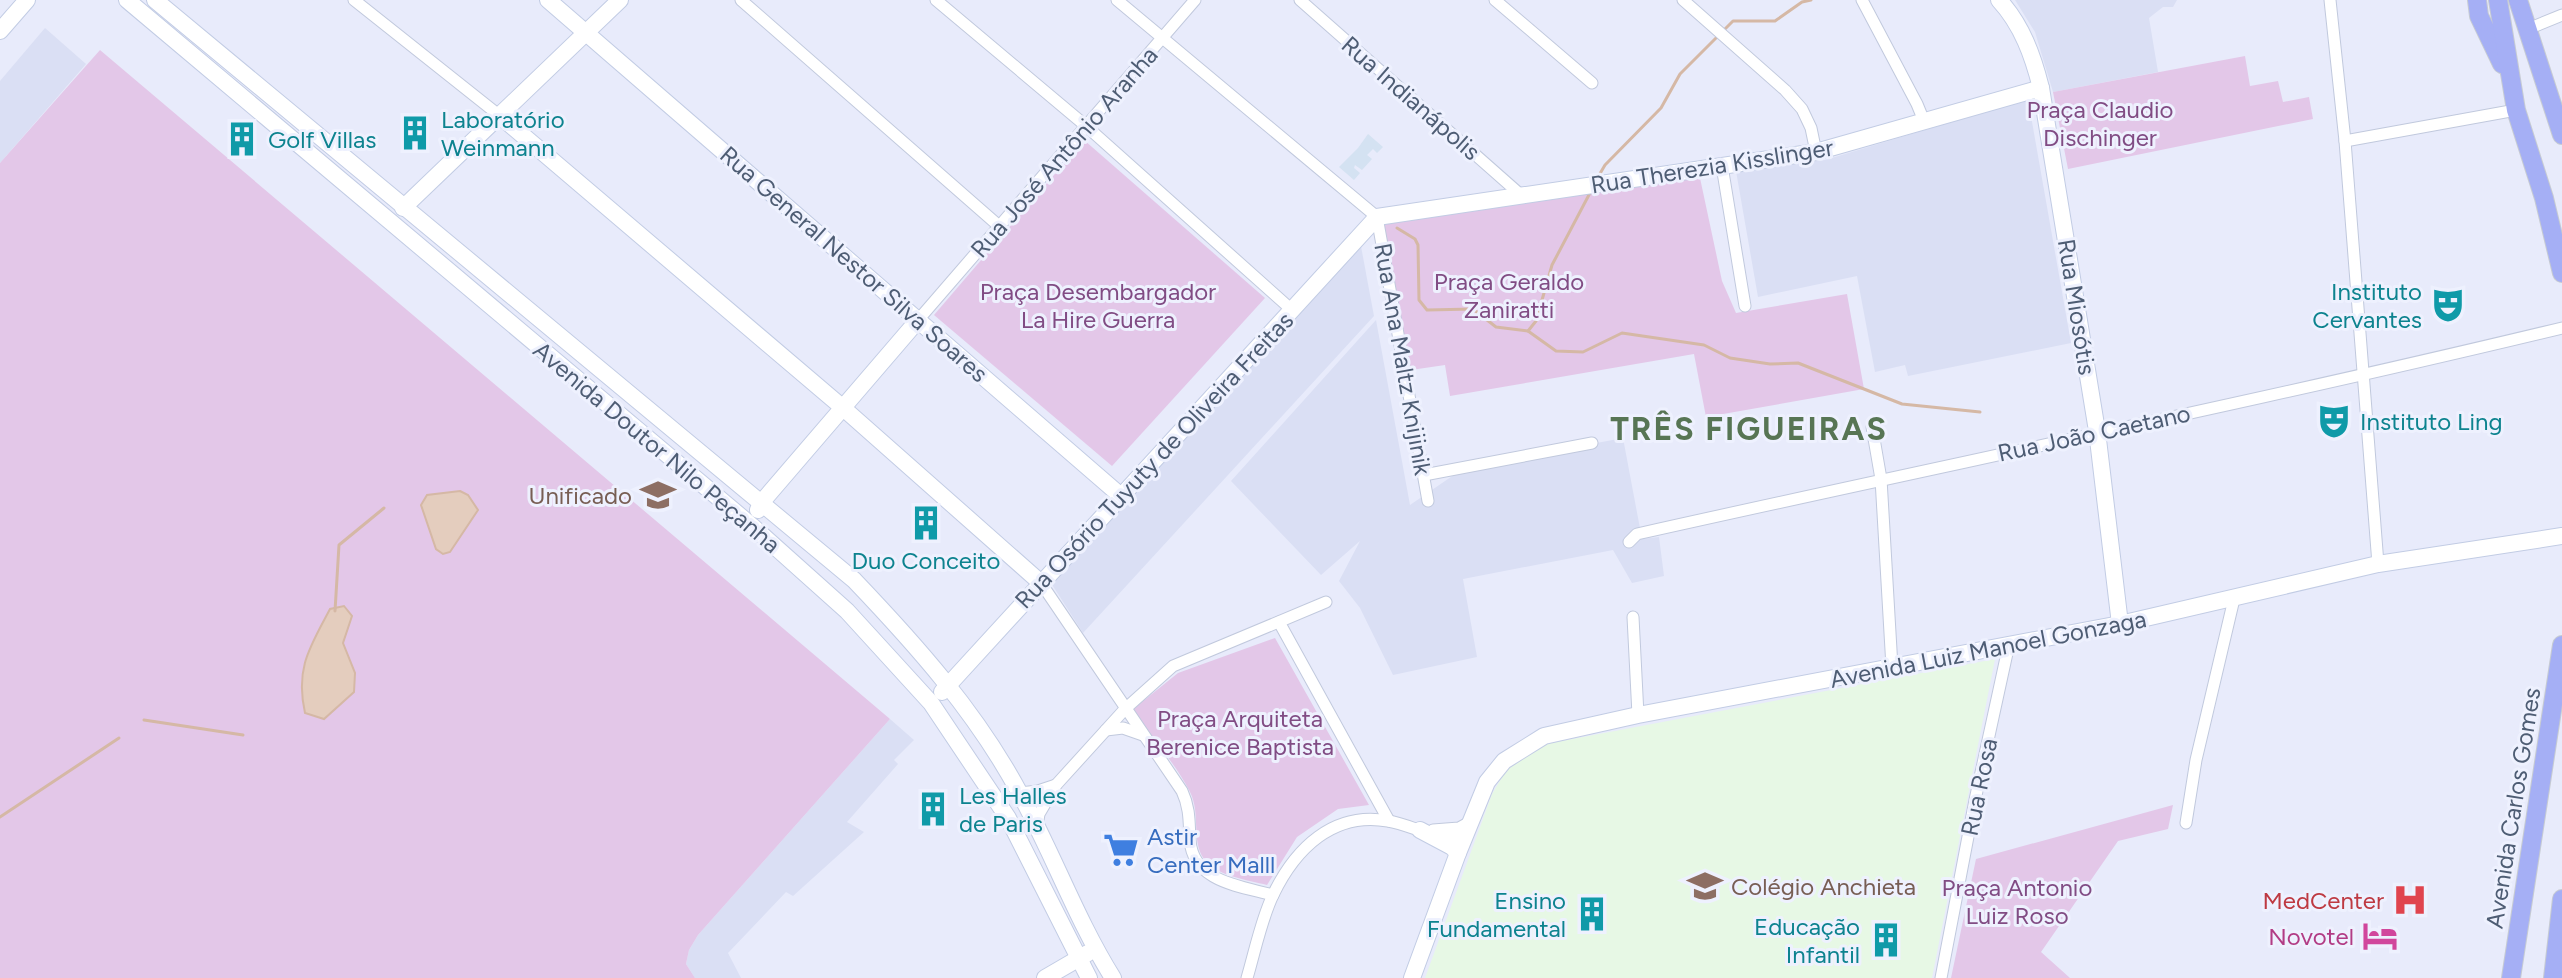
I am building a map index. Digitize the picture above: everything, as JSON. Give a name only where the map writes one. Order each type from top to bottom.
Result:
[{"type":"main road","points":[[2477,0],[2479,16],[2511,82]]},
{"type":"main road","points":[[2498,0],[2516,110],[2544,198],[2562,273]]},
{"type":"main road","points":[[2518,0],[2562,135]]},
{"type":"main road","points":[[2526,0],[2528,29]]},
{"type":"main road","name":"Avenida Carlos Gomes","points":[[2511,978],[2562,645]]},
{"type":"main road","points":[[2553,978],[2562,899]]},
{"type":"street","points":[[0,31],[27,0]]},
{"type":"street","name":"Avenida Doutor Nilo Peçanha","points":[[127,0],[752,526],[847,611],[931,703],[1008,818],[1089,978]]},
{"type":"street","name":"Avenida Doutor Nilo Peçanha","points":[[155,0],[854,580],[948,685],[989,740],[1020,793],[1113,978]]},
{"type":"street","points":[[354,0],[500,116],[842,407],[1041,583],[1187,801],[1192,850],[1200,866],[1216,880],[1273,895]]},
{"type":"street","name":"Rua General Nestor Silva Soares","points":[[548,0],[1121,496]]},
{"type":"street","points":[[368,204],[386,209],[403,208],[620,0]]},
{"type":"street","points":[[741,0],[999,226]]},
{"type":"street","points":[[936,0],[1086,126],[1292,310]]},
{"type":"street","points":[[1117,0],[1377,217]]},
{"type":"street","name":"Rua José Antônio Aranha","points":[[752,526],[761,503],[1195,0]]},
{"type":"street","name":"Rua Indianápolis","points":[[1300,0],[1522,196]]},
{"type":"street","points":[[1495,0],[1592,83]]},
{"type":"street","points":[[1683,0],[1785,90],[1802,109],[1811,128],[1816,152]]},
{"type":"street","points":[[1862,0],[1924,121]]},
{"type":"street","name":"Rua Miosótis","points":[[1999,0],[2012,14],[2025,38],[2041,88],[2097,431],[2120,624]]},
{"type":"street","points":[[2330,0],[2345,141],[2378,564]]},
{"type":"street","points":[[2528,29],[2562,15]]},
{"type":"street","name":"Rua Therezia Kisslinger","points":[[1377,217],[1816,152],[2041,88]]},
{"type":"street","points":[[2345,141],[2516,110]]},
{"type":"street","points":[[1722,166],[1745,306]]},
{"type":"street","name":"Rua Osório Tuyuty de Oliveira Freitas","points":[[931,703],[1377,217]]},
{"type":"street","name":"Rua Ana Maltz Knijinik","points":[[1377,217],[1428,501]]},
{"type":"street","name":"Rua João Caetano","points":[[1629,542],[1637,534],[2097,431],[2364,376],[2562,328]]},
{"type":"street","points":[[1872,427],[1881,479],[1892,667]]},
{"type":"street","points":[[1424,475],[1592,443]]},
{"type":"street","name":"Avenida Luiz Manoel Gonzaga","points":[[1412,978],[1487,782],[1504,761],[1544,736],[1638,715],[2120,624],[2378,564],[2562,536]]},
{"type":"street","points":[[2186,823],[2196,760],[2234,599]]},
{"type":"street","points":[[1037,828],[1039,814],[1056,785],[1125,709],[1173,666],[1326,602]]},
{"type":"street","points":[[1633,617],[1638,715]]},
{"type":"street","points":[[1279,622],[1389,821]]},
{"type":"street","name":"Rua Rosa","points":[[1941,978],[2009,644]]},
{"type":"street","points":[[1106,730],[1123,728],[1143,735]]},
{"type":"street","points":[[1020,793],[1056,785]]},
{"type":"street","points":[[1247,978],[1273,895],[1300,854],[1333,826],[1359,817],[1389,821],[1452,838],[1469,828]]},
{"type":"street","points":[[1420,830],[1458,853]]},
{"type":"street","points":[[1045,978],[1096,948]]},
{"type":"shaded area","points":[[2015,0],[2177,0],[2173,7],[2163,7],[2149,18],[2158,72],[2053,92],[2035,32]]},
{"type":"shaded area","points":[[45,28],[86,64],[0,163],[0,81]]},
{"type":"shaded area","points":[[2028,99],[2071,343],[1908,376],[1905,365],[1875,372],[1857,276],[1758,297],[1736,171],[1825,160]]},
{"type":"shaded area","points":[[1368,134],[1383,147],[1377,153],[1373,149],[1367,155],[1372,159],[1362,170],[1355,165],[1354,168],[1360,173],[1354,180],[1339,167]]},
{"type":"shaded area","points":[[1360,241],[1374,316],[1083,633],[1051,583]]},
{"type":"shaded area","points":[[1376,320],[1410,505],[1464,468],[1623,438],[1642,539],[1659,537],[1664,576],[1632,583],[1613,550],[1463,579],[1477,657],[1393,675],[1360,608],[1339,581],[1360,541],[1321,575],[1231,481]]},
{"type":"shaded area","points":[[460,491],[468,495],[478,510],[450,552],[443,554],[436,549],[421,505],[427,495]]},
{"type":"shaded area","points":[[344,606],[352,616],[343,643],[355,673],[354,692],[324,719],[305,713],[303,670],[330,609]]},
{"type":"shaded area","name":"Colégio Anchieta","points":[[1995,659],[1932,978],[1425,978],[1492,794],[1507,769],[1546,744]]},
{"type":"shaded area","points":[[890,719],[914,740],[894,760],[898,764],[847,822],[864,832],[793,896],[786,892],[728,953],[741,978],[695,978],[686,964],[689,950],[698,935]]},
{"type":"green space","points":[[100,50],[890,719],[698,935],[689,950],[686,964],[695,978],[0,978],[0,163]]},
{"type":"green space","name":"Praça Claudio Dischinger","points":[[2245,56],[2250,86],[2278,81],[2283,102],[2309,97],[2313,119],[2068,169],[2053,92]]},
{"type":"green space","name":"Praça Desembargador La Hire Guerra","points":[[1084,140],[1265,298],[1112,466],[934,315]]},
{"type":"green space","name":"Praça Geraldo Zaniratti","points":[[1700,178],[1722,281],[1736,313],[1847,294],[1864,389],[1706,417],[1694,354],[1450,396],[1445,365],[1411,370],[1383,223]]},
{"type":"green space","name":"Praça Arquiteta Berenice Baptista","points":[[1275,638],[1369,805],[1338,809],[1297,837],[1267,885],[1216,870],[1204,859],[1198,844],[1190,792],[1132,710],[1178,673]]},
{"type":"green space","name":"Praça Antonio Luiz Roso","points":[[2173,805],[2168,829],[2118,841],[2041,952],[2070,978],[1951,978],[1976,859]]},
{"type":"waterway","points":[[1598,177],[1605,165],[1661,108],[1680,74],[1733,21],[1775,21],[1802,2],[1811,0]]},
{"type":"waterway","points":[[1397,228],[1415,239],[1418,245],[1419,300],[1427,310],[1473,309],[1496,327],[1528,331],[1536,321],[1552,265],[1591,191]]},
{"type":"waterway","points":[[1528,331],[1556,351],[1583,352],[1622,333],[1704,345],[1730,358],[1770,364],[1798,363],[1902,404],[1980,412]]},
{"type":"waterway","points":[[335,611],[339,545],[384,508]]},
{"type":"waterway","points":[[144,720],[243,735]]},
{"type":"waterway","points":[[0,817],[119,738]]},
{"type":"place","name":"Laboratório Weinmann","points":[[415,133]]},
{"type":"place","name":"Golf Villas","points":[[242,139]]},
{"type":"place","name":"Instituto Cervantes","points":[[2448,305]]},
{"type":"place","name":"Instituto Ling","points":[[2334,421]]},
{"type":"place","name":"Unificado","points":[[658,495]]},
{"type":"place","name":"Duo Conceito","points":[[926,523]]},
{"type":"place","name":"Les Halles de Paris","points":[[933,809]]},
{"type":"place","name":"Astir Center Malll","points":[[1121,850]]},
{"type":"place","name":"Colégio Anchieta","points":[[1705,886]]},
{"type":"place","name":"MedCenter","points":[[2410,900]]},
{"type":"place","name":"Ensino Fundamental","points":[[1592,914]]},
{"type":"place","name":"Novotel","points":[[2380,936]]},
{"type":"place","name":"Educação Infantil","points":[[1886,940]]},
{"type":"district","name":"TRÊS FIGUEIRAS","points":[[1749,429]]}]
